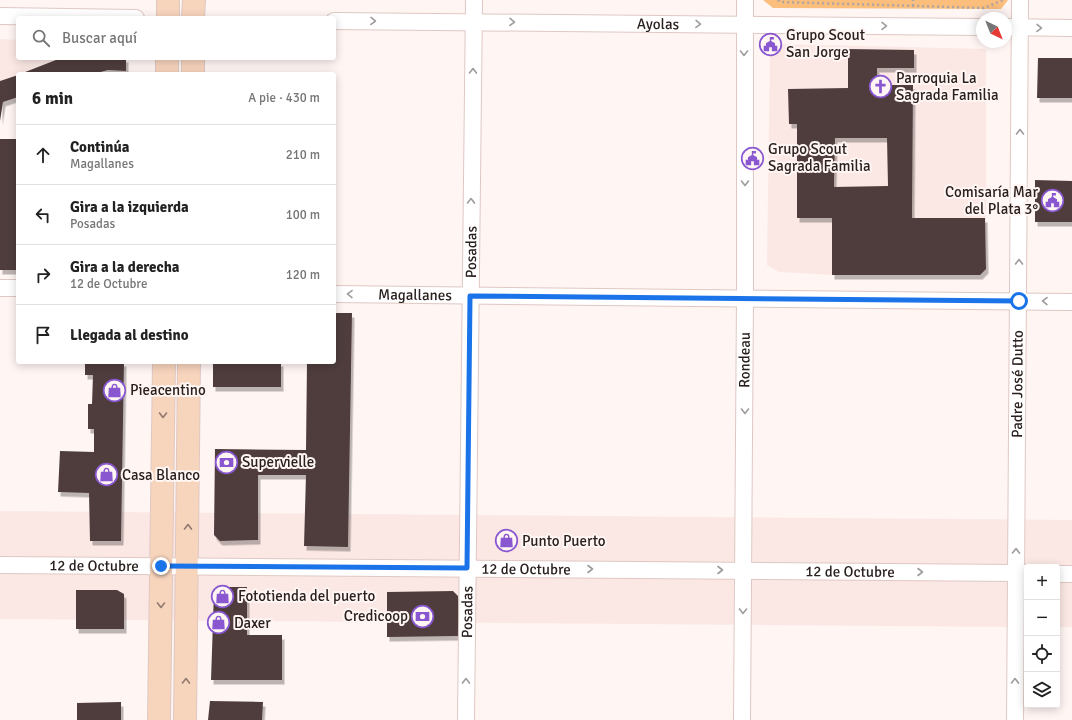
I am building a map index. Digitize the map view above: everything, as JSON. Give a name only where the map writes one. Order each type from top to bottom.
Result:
[{"type":"main road","points":[[168,0],[168,16]]},
{"type":"main road","points":[[194,0],[194,16]]},
{"type":"main road","points":[[167,60],[167,72]]},
{"type":"main road","points":[[193,60],[193,72]]},
{"type":"main road","points":[[159,720],[164,364]]},
{"type":"main road","points":[[185,720],[190,364]]},
{"type":"street","name":"Posadas","points":[[466,720],[474,0]]},
{"type":"street","name":"Rondeau","points":[[742,720],[744,571],[745,0]]},
{"type":"street","name":"Padre José Dutto","points":[[1014,720],[1022,573],[1019,301],[1013,27],[1020,0]]},
{"type":"street","points":[[0,16],[16,16]]},
{"type":"street","name":"Ayolas","points":[[336,21],[976,27]]},
{"type":"street","points":[[1013,27],[1072,28]]},
{"type":"street","points":[[0,288],[16,288]]},
{"type":"street","name":"Magallanes","points":[[336,294],[1072,302]]},
{"type":"street","name":"12 de Octubre","points":[[0,565],[1022,573]]},
{"type":"street","points":[[1060,574],[1072,574]]},
{"type":"path","points":[[778,0],[780,2],[798,1],[984,8],[1003,2],[1003,0]]},
{"type":"path","points":[[913,0],[913,6]]},
{"type":"shaded area","points":[[763,0],[1008,0],[1001,9],[773,8]]},
{"type":"shaded area","points":[[0,39],[16,40],[16,60],[56,60],[24,72],[16,72],[16,75],[0,81]]},
{"type":"shaded area","points":[[782,44],[986,49],[986,269],[980,275],[832,275],[779,272],[767,265],[770,54]]},
{"type":"shaded area","points":[[0,511],[1072,520],[1072,627],[1060,627],[1060,564],[1024,564],[1024,627],[0,619]]},
{"type":"building","points":[[848,49],[914,50],[914,68],[877,68],[877,85],[913,85],[912,218],[985,218],[986,269],[980,275],[832,275],[832,218],[797,218],[797,124],[789,124],[788,89],[848,88]],"holes":[[[835,138],[887,138],[888,186],[834,187]]]},
{"type":"building","points":[[1038,58],[1072,58],[1072,98],[1037,98]]},
{"type":"building","points":[[56,60],[126,60],[126,71],[25,72]]},
{"type":"building","points":[[16,76],[16,98],[3,102],[0,121],[0,81]]},
{"type":"building","points":[[0,139],[16,139],[16,270],[0,270]]},
{"type":"building","name":"Comisaría Mar del Plata 3°","points":[[1035,180],[1072,181],[1072,222],[1035,222]]},
{"type":"building","points":[[336,313],[352,313],[348,547],[304,546],[306,475],[258,475],[258,540],[220,541],[214,535],[215,449],[306,450],[307,364],[336,364]]},
{"type":"building","points":[[85,364],[124,364],[121,541],[90,541],[89,493],[58,492],[60,451],[94,452],[94,429],[88,429],[88,404],[92,404],[93,375],[85,375]]},
{"type":"building","points":[[213,364],[281,364],[281,387],[213,387]]},
{"type":"building","points":[[221,587],[247,587],[247,635],[282,635],[282,680],[211,680],[214,592]]},
{"type":"building","points":[[76,590],[117,590],[124,594],[124,629],[76,629]]},
{"type":"building","name":"Credicoop","points":[[453,591],[458,596],[459,636],[387,637],[387,592]]},
{"type":"building","points":[[210,701],[263,702],[262,720],[208,720]]},
{"type":"building","points":[[121,702],[121,720],[77,720],[77,703]]},
{"type":"place","name":"Grupo Scout San Jorge","points":[[771,44]]},
{"type":"place","name":"Parroquia La Sagrada Familia","points":[[881,87]]},
{"type":"place","name":"Grupo Scout Sagrada Familia","points":[[753,158]]},
{"type":"place","name":"Comisaría Mar del Plata 3°","points":[[1053,201]]},
{"type":"place","name":"Pieacentino","points":[[115,390]]},
{"type":"place","name":"Supervielle","points":[[227,462]]},
{"type":"place","name":"Casa Blanco","points":[[106,475]]},
{"type":"place","name":"Punto Puerto","points":[[506,541]]},
{"type":"place","name":"Fototienda del puerto","points":[[223,596]]},
{"type":"place","name":"Credicoop","points":[[423,616]]},
{"type":"place","name":"Daxer","points":[[219,623]]},
{"type":"route","points":[[161,566],[467,568],[470,296],[1019,301]]}]
